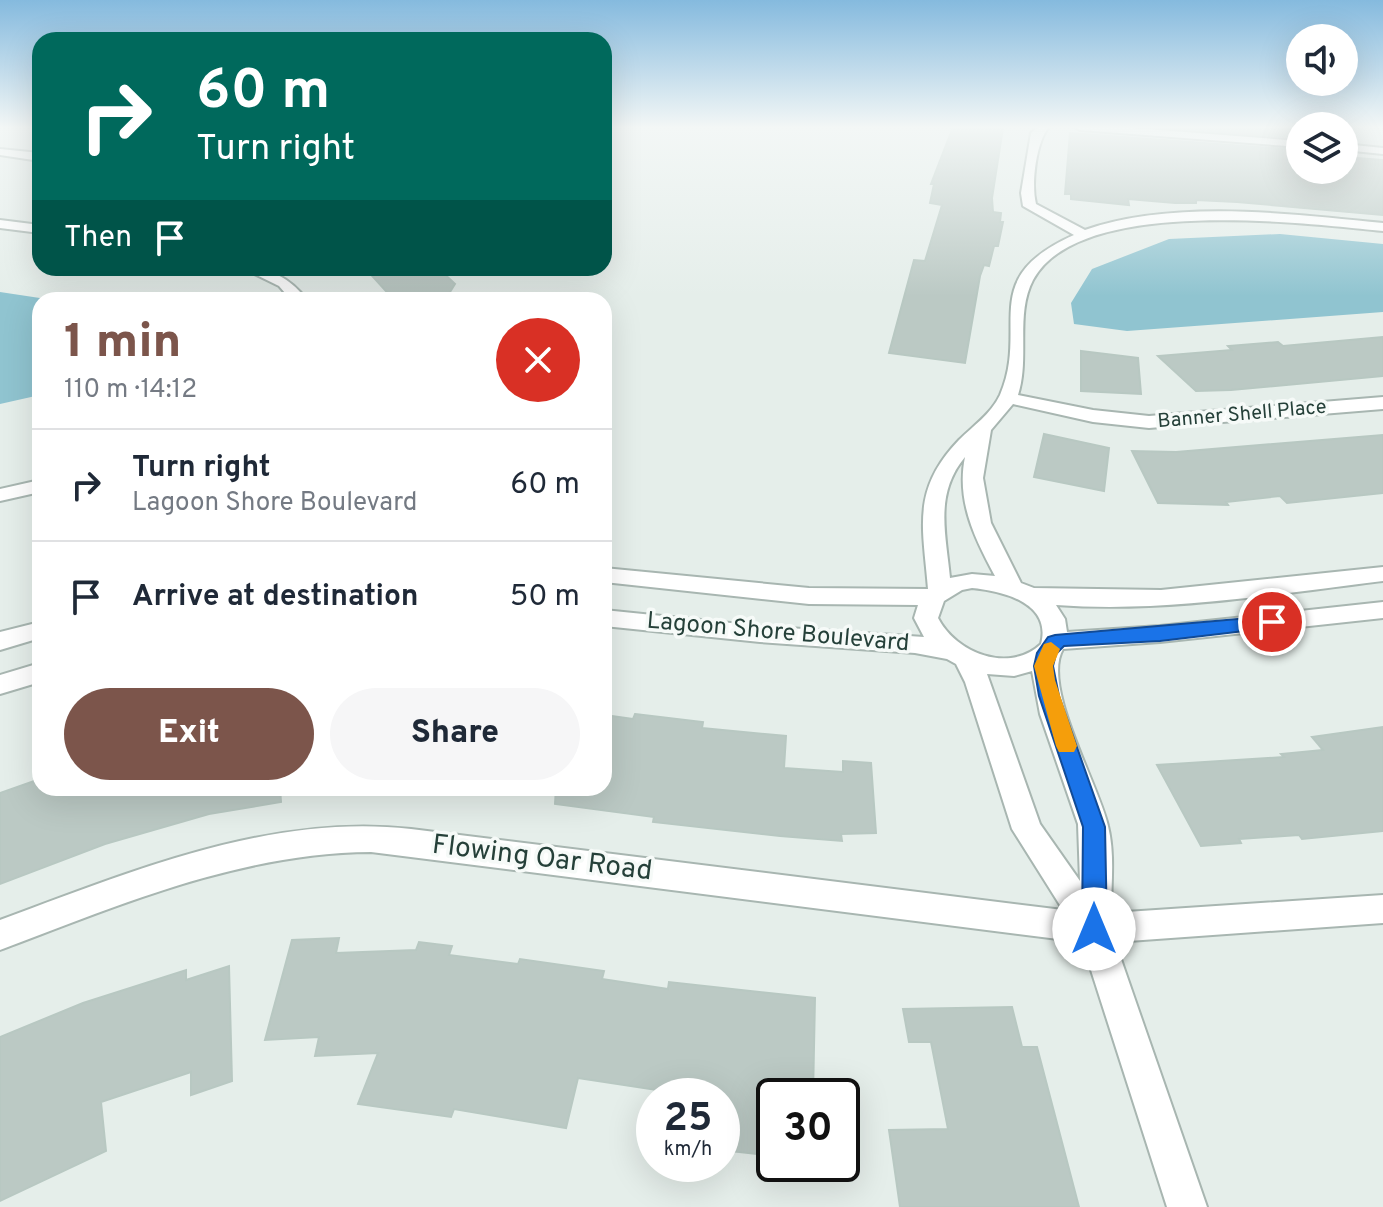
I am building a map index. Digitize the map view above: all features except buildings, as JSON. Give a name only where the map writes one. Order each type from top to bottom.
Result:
[{"type":"street","points":[[1029,183],[1030,206],[1085,235]]},
{"type":"street","points":[[1187,1207],[1094,929],[1027,829],[978,682],[959,655],[930,630],[926,618],[937,594],[938,552],[931,512],[934,488],[951,460],[1008,398],[1015,376],[1023,284],[1029,273],[1049,253],[1085,235],[1143,222],[1206,216],[1275,217],[1383,227]]},
{"type":"street","points":[[0,224],[32,228]]},
{"type":"street","points":[[268,276],[284,283],[292,292]]},
{"type":"street","name":"Banner Shell Place","points":[[1008,398],[1107,419],[1163,422],[1383,403]]},
{"type":"street","points":[[985,426],[973,461],[972,492],[988,542],[1019,591],[1051,617],[1056,629],[1043,666],[1049,696],[1094,827],[1094,929]]},
{"type":"street","points":[[0,495],[32,488]]},
{"type":"street","points":[[937,594],[972,581],[1079,600],[1184,596],[1383,574]]},
{"type":"street","name":"Lagoon Shore Boulevard","points":[[612,576],[798,594],[876,598],[937,594]]},
{"type":"street","points":[[959,655],[1002,666],[1020,665],[1051,647],[1383,610]]},
{"type":"street","name":"Lagoon Shore Boulevard","points":[[612,619],[760,634],[915,644],[959,655]]},
{"type":"street","points":[[0,641],[32,632]]},
{"type":"street","points":[[0,685],[32,675]]},
{"type":"street","name":"Flowing Oar Road","points":[[0,935],[157,876],[229,856],[362,839],[456,847],[1094,929],[1383,909]]},
{"type":"water","points":[[1280,234],[1383,244],[1383,312],[1127,331],[1074,324],[1071,303],[1092,269],[1169,239]]},
{"type":"water","points":[[0,292],[32,297],[32,397],[0,404]]},
{"type":"slow traffic","points":[[1051,649],[1043,666],[1045,680],[1066,746]]},
{"type":"route","points":[[1094,929],[1094,827],[1049,696],[1043,666],[1047,653],[1055,641],[1272,622]]}]
